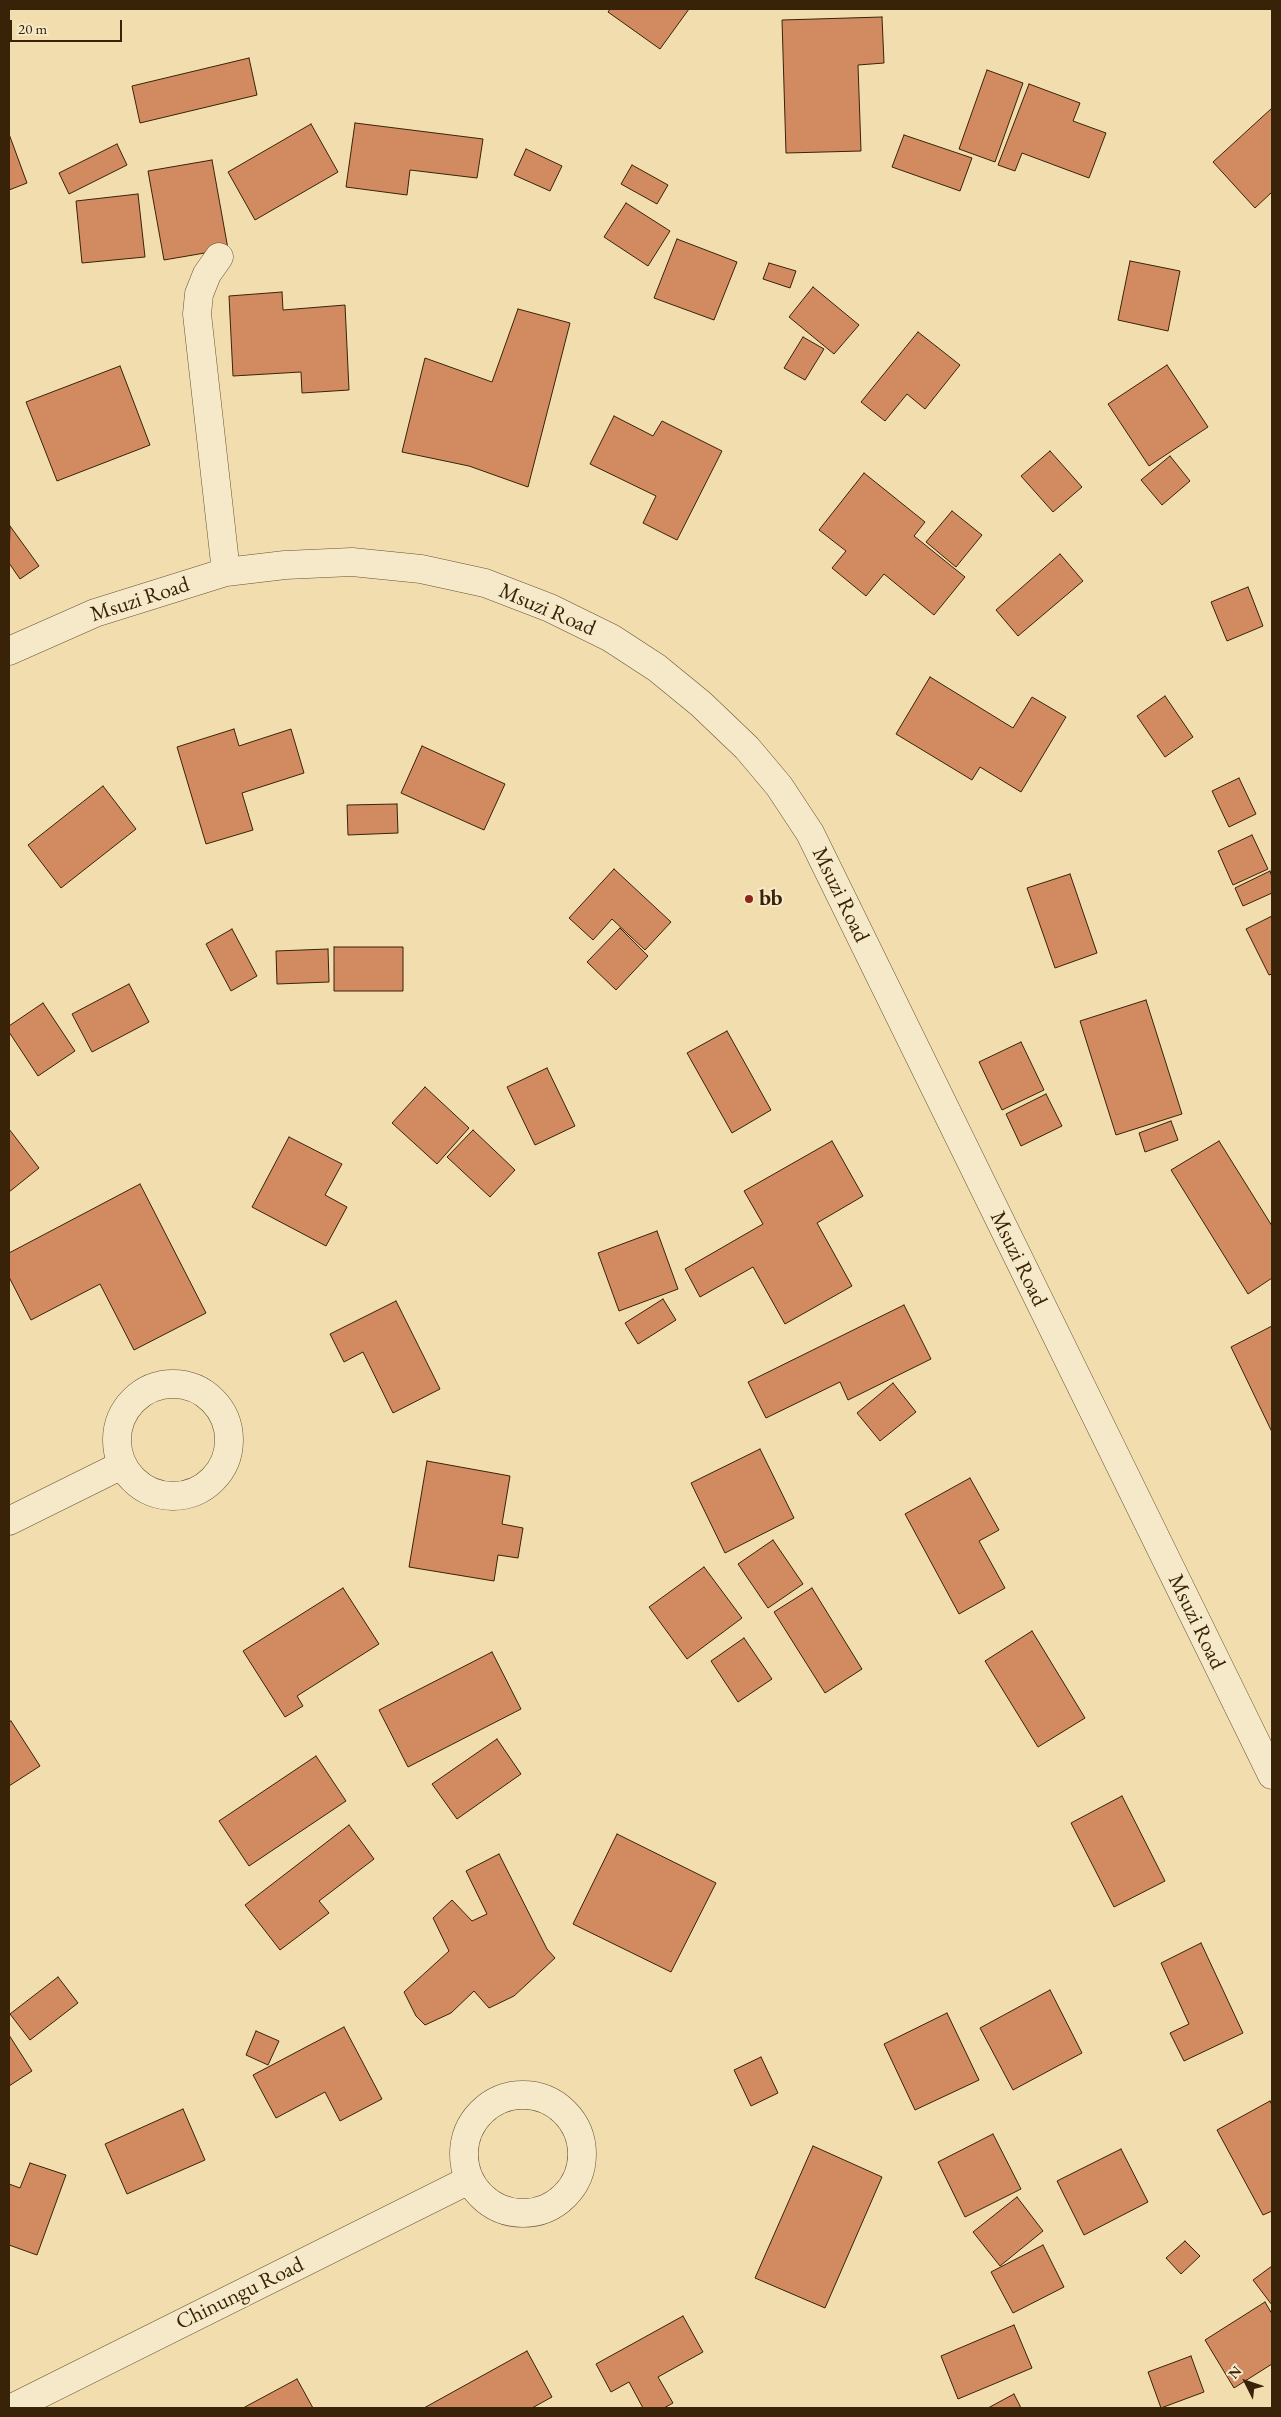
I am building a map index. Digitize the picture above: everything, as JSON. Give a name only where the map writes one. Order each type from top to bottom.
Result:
[{"type":"street","points":[[219,257],[207,274],[199,294],[196,314],[226,572]]},
{"type":"street","name":"Msuzi Road","points":[[9,651],[94,613],[226,572],[285,565],[352,562],[421,569],[485,583],[550,608],[611,638],[657,668],[702,704],[747,748],[779,786],[810,833],[1272,1775]]},
{"type":"street","points":[[178,1384],[196,1390],[213,1400],[224,1416],[229,1435],[227,1454],[219,1472],[205,1486],[187,1494],[168,1496],[149,1491],[133,1480],[122,1464],[117,1446],[118,1426],[127,1408],[141,1395],[158,1386],[178,1384]]},
{"type":"street","points":[[9,1521],[122,1464]]},
{"type":"street","points":[[528,2095],[547,2100],[564,2112],[576,2128],[582,2148],[580,2169],[572,2188],[557,2203],[538,2212],[518,2214],[498,2209],[481,2197],[469,2180],[463,2161],[465,2140],[473,2121],[488,2106],[506,2097],[528,2095]]},
{"type":"street","name":"Chinungu Road","points":[[12,2408],[469,2180]]},
{"type":"building","points":[[610,9],[689,9],[660,49],[608,12]]},
{"type":"building","points":[[882,17],[884,63],[858,65],[861,151],[786,153],[782,20]]},
{"type":"building","points":[[249,58],[257,95],[140,123],[132,86]]},
{"type":"building","points":[[987,70],[1023,83],[995,162],[959,149]]},
{"type":"building","points":[[1029,84],[1080,103],[1073,121],[1106,133],[1089,178],[1022,153],[1015,171],[998,165]]},
{"type":"building","points":[[1272,108],[1272,192],[1255,208],[1213,162]]},
{"type":"building","points":[[355,123],[483,139],[477,178],[410,170],[407,195],[346,187]]},
{"type":"building","points":[[311,124],[338,172],[255,220],[228,172]]},
{"type":"building","points":[[9,134],[27,183],[9,190]]},
{"type":"building","points":[[904,135],[972,158],[960,191],[892,167]]},
{"type":"building","points":[[117,144],[127,165],[69,194],[59,173]]},
{"type":"building","points":[[526,149],[562,166],[550,191],[514,175]]},
{"type":"building","points":[[212,160],[228,249],[164,260],[148,171]]},
{"type":"building","points":[[632,165],[668,185],[657,204],[621,184]]},
{"type":"building","points":[[138,194],[145,257],[82,263],[76,201]]},
{"type":"building","points":[[626,203],[670,231],[648,266],[604,237]]},
{"type":"building","points":[[677,239],[737,262],[714,320],[654,298]]},
{"type":"building","points":[[1130,261],[1180,271],[1168,331],[1118,320]]},
{"type":"building","points":[[769,263],[796,271],[790,288],[763,279]]},
{"type":"building","points":[[813,287],[859,325],[834,354],[789,317]]},
{"type":"building","points":[[282,292],[283,310],[345,305],[349,390],[302,393],[301,372],[233,376],[229,296]]},
{"type":"building","points":[[518,309],[570,323],[528,487],[469,466],[402,452],[425,358],[492,382]]},
{"type":"building","points":[[918,332],[960,365],[925,409],[907,394],[885,421],[861,402]]},
{"type":"building","points":[[803,337],[824,349],[805,380],[784,368]]},
{"type":"building","points":[[1167,365],[1208,427],[1149,466],[1108,404]]},
{"type":"building","points":[[120,366],[150,445],[57,481],[26,402]]},
{"type":"building","points":[[614,416],[653,436],[662,421],[722,451],[677,540],[643,523],[656,496],[590,464]]},
{"type":"building","points":[[1050,451],[1082,487],[1053,512],[1021,476]]},
{"type":"building","points":[[1170,456],[1190,481],[1162,505],[1141,480]]},
{"type":"building","points":[[864,473],[925,522],[914,536],[965,577],[934,615],[884,574],[866,596],[832,568],[846,551],[819,530]]},
{"type":"building","points":[[952,511],[982,535],[956,567],[926,542]]},
{"type":"building","points":[[10,526],[39,566],[20,579],[9,563]]},
{"type":"building","points":[[1060,554],[1083,581],[1018,636],[996,610]]},
{"type":"building","points":[[1248,587],[1263,626],[1227,641],[1211,602]]},
{"type":"building","points":[[930,677],[1013,728],[1032,697],[1066,717],[1021,792],[980,767],[972,780],[896,734]]},
{"type":"building","points":[[1165,696],[1193,737],[1165,757],[1137,716]]},
{"type":"building","points":[[234,729],[239,746],[291,729],[304,773],[242,793],[253,830],[206,844],[177,747]]},
{"type":"building","points":[[422,746],[505,784],[484,830],[401,793]]},
{"type":"building","points":[[1239,778],[1256,814],[1229,827],[1212,791]]},
{"type":"building","points":[[103,786],[136,829],[61,888],[28,845]]},
{"type":"building","points":[[397,804],[398,833],[348,835],[347,805]]},
{"type":"building","points":[[1252,835],[1268,869],[1233,885],[1218,851]]},
{"type":"building","points":[[614,869],[671,922],[645,950],[612,919],[593,940],[569,918]]},
{"type":"building","points":[[1270,871],[1272,893],[1243,906],[1235,888]]},
{"type":"building","points":[[1070,874],[1097,953],[1055,968],[1027,888]]},
{"type":"building","points":[[1272,916],[1272,974],[1269,975],[1246,929]]},
{"type":"building","points":[[620,928],[648,956],[616,990],[587,962]]},
{"type":"building","points":[[232,929],[257,976],[231,991],[206,944]]},
{"type":"building","points":[[334,947],[403,947],[403,991],[334,991]]},
{"type":"building","points":[[328,949],[329,982],[277,984],[276,951]]},
{"type":"building","points":[[129,984],[149,1022],[92,1052],[72,1014]]},
{"type":"building","points":[[1146,1000],[1182,1114],[1116,1135],[1080,1021]]},
{"type":"building","points":[[43,1003],[75,1051],[38,1076],[9,1032],[9,1026]]},
{"type":"building","points":[[727,1031],[771,1110],[732,1133],[687,1053]]},
{"type":"building","points":[[1021,1042],[1044,1090],[1002,1110],[979,1062]]},
{"type":"building","points":[[547,1068],[575,1126],[535,1145],[507,1087]]},
{"type":"building","points":[[425,1087],[469,1128],[437,1164],[392,1123]]},
{"type":"building","points":[[1046,1094],[1062,1126],[1021,1146],[1006,1114]]},
{"type":"building","points":[[1171,1121],[1178,1140],[1145,1152],[1139,1133]]},
{"type":"building","points":[[9,1129],[39,1168],[9,1192]]},
{"type":"building","points":[[473,1130],[515,1170],[490,1197],[447,1157]]},
{"type":"building","points":[[289,1137],[342,1164],[325,1195],[347,1207],[326,1246],[252,1207]]},
{"type":"building","points":[[832,1141],[863,1196],[817,1223],[852,1286],[785,1324],[753,1267],[700,1297],[685,1269],[763,1224],[744,1191]]},
{"type":"building","points":[[1219,1141],[1272,1226],[1272,1278],[1248,1294],[1171,1170]]},
{"type":"building","points":[[140,1184],[206,1313],[134,1350],[100,1284],[31,1320],[9,1277],[9,1253]]},
{"type":"building","points":[[657,1231],[678,1289],[619,1311],[598,1253]]},
{"type":"building","points":[[663,1299],[676,1320],[638,1344],[625,1323]]},
{"type":"building","points":[[396,1301],[440,1389],[393,1413],[363,1352],[344,1362],[330,1334]]},
{"type":"building","points":[[904,1305],[931,1359],[848,1400],[840,1382],[766,1418],[748,1382]]},
{"type":"building","points":[[1272,1326],[1272,1432],[1231,1347]]},
{"type":"building","points":[[893,1383],[916,1412],[880,1441],[857,1413]]},
{"type":"building","points":[[760,1449],[794,1518],[725,1553],[691,1483]]},
{"type":"building","points":[[427,1461],[510,1476],[502,1524],[523,1528],[518,1558],[498,1555],[494,1581],[409,1567]]},
{"type":"building","points":[[970,1478],[999,1530],[979,1541],[1005,1588],[959,1614],[905,1514]]},
{"type":"building","points":[[773,1540],[803,1584],[768,1608],[738,1564]]},
{"type":"building","points":[[704,1567],[742,1618],[687,1659],[649,1607]]},
{"type":"building","points":[[343,1588],[379,1644],[297,1696],[303,1706],[285,1717],[243,1651]]},
{"type":"building","points":[[812,1588],[862,1669],[825,1693],[774,1612]]},
{"type":"building","points":[[1032,1631],[1085,1718],[1038,1747],[985,1661]]},
{"type":"building","points":[[744,1638],[772,1679],[738,1702],[711,1661]]},
{"type":"building","points":[[492,1652],[521,1709],[408,1767],[379,1710]]},
{"type":"building","points":[[11,1721],[40,1766],[9,1786],[9,1722]]},
{"type":"building","points":[[497,1739],[521,1774],[457,1819],[432,1784]]},
{"type":"building","points":[[316,1756],[346,1801],[249,1866],[219,1821]]},
{"type":"building","points":[[1122,1796],[1165,1881],[1114,1907],[1071,1823]]},
{"type":"building","points":[[349,1825],[374,1859],[319,1901],[329,1913],[280,1950],[245,1905]]},
{"type":"building","points":[[617,1834],[716,1883],[671,1972],[573,1924]]},
{"type":"building","points":[[499,1854],[547,1949],[555,1958],[514,1996],[489,2008],[474,1991],[451,2013],[425,2025],[416,2016],[404,1992],[449,1951],[433,1918],[452,1900],[472,1921],[487,1914],[466,1871]]},
{"type":"building","points":[[1201,1943],[1243,2033],[1184,2061],[1170,2033],[1189,2024],[1161,1963]]},
{"type":"building","points":[[58,1977],[78,2003],[30,2040],[10,2014]]},
{"type":"building","points":[[1050,1990],[1082,2053],[1013,2090],[980,2028]]},
{"type":"building","points":[[947,2013],[979,2080],[915,2110],[884,2044]]},
{"type":"building","points":[[344,2027],[382,2099],[340,2121],[325,2092],[276,2118],[253,2075]]},
{"type":"building","points":[[256,2031],[279,2041],[268,2065],[246,2055]]},
{"type":"building","points":[[9,2035],[32,2071],[9,2086]]},
{"type":"building","points":[[761,2057],[778,2093],[751,2106],[734,2070]]},
{"type":"building","points":[[1270,2101],[1272,2105],[1272,2211],[1263,2215],[1217,2130]]},
{"type":"building","points":[[183,2109],[205,2160],[127,2194],[105,2144]]},
{"type":"building","points":[[993,2134],[1021,2189],[965,2217],[938,2162]]},
{"type":"building","points":[[813,2146],[882,2177],[825,2308],[755,2278]]},
{"type":"building","points":[[1121,2149],[1148,2202],[1084,2235],[1057,2181]]},
{"type":"building","points":[[30,2163],[66,2175],[37,2255],[9,2245],[9,2184],[20,2188]]},
{"type":"building","points":[[1017,2197],[1043,2231],[1000,2266],[973,2232]]},
{"type":"building","points":[[1185,2241],[1200,2256],[1181,2274],[1166,2258]]},
{"type":"building","points":[[1043,2245],[1064,2287],[1013,2313],[991,2272]]},
{"type":"building","points":[[1272,2266],[1272,2305],[1253,2280]]},
{"type":"building","points":[[1265,2302],[1272,2314],[1272,2364],[1234,2388],[1205,2340]]},
{"type":"building","points":[[683,2316],[703,2352],[658,2377],[673,2403],[664,2408],[643,2408],[629,2382],[611,2392],[596,2364]]},
{"type":"building","points":[[1014,2325],[1032,2368],[958,2399],[941,2356]]},
{"type":"building","points":[[527,2351],[552,2397],[532,2408],[424,2408]]},
{"type":"building","points":[[1191,2356],[1204,2392],[1161,2408],[1148,2372]]},
{"type":"building","points":[[297,2379],[313,2408],[243,2408]]},
{"type":"building","points":[[1014,2394],[1021,2408],[988,2408]]},
{"type":"place","name":"bb","points":[[749,899]]}]
